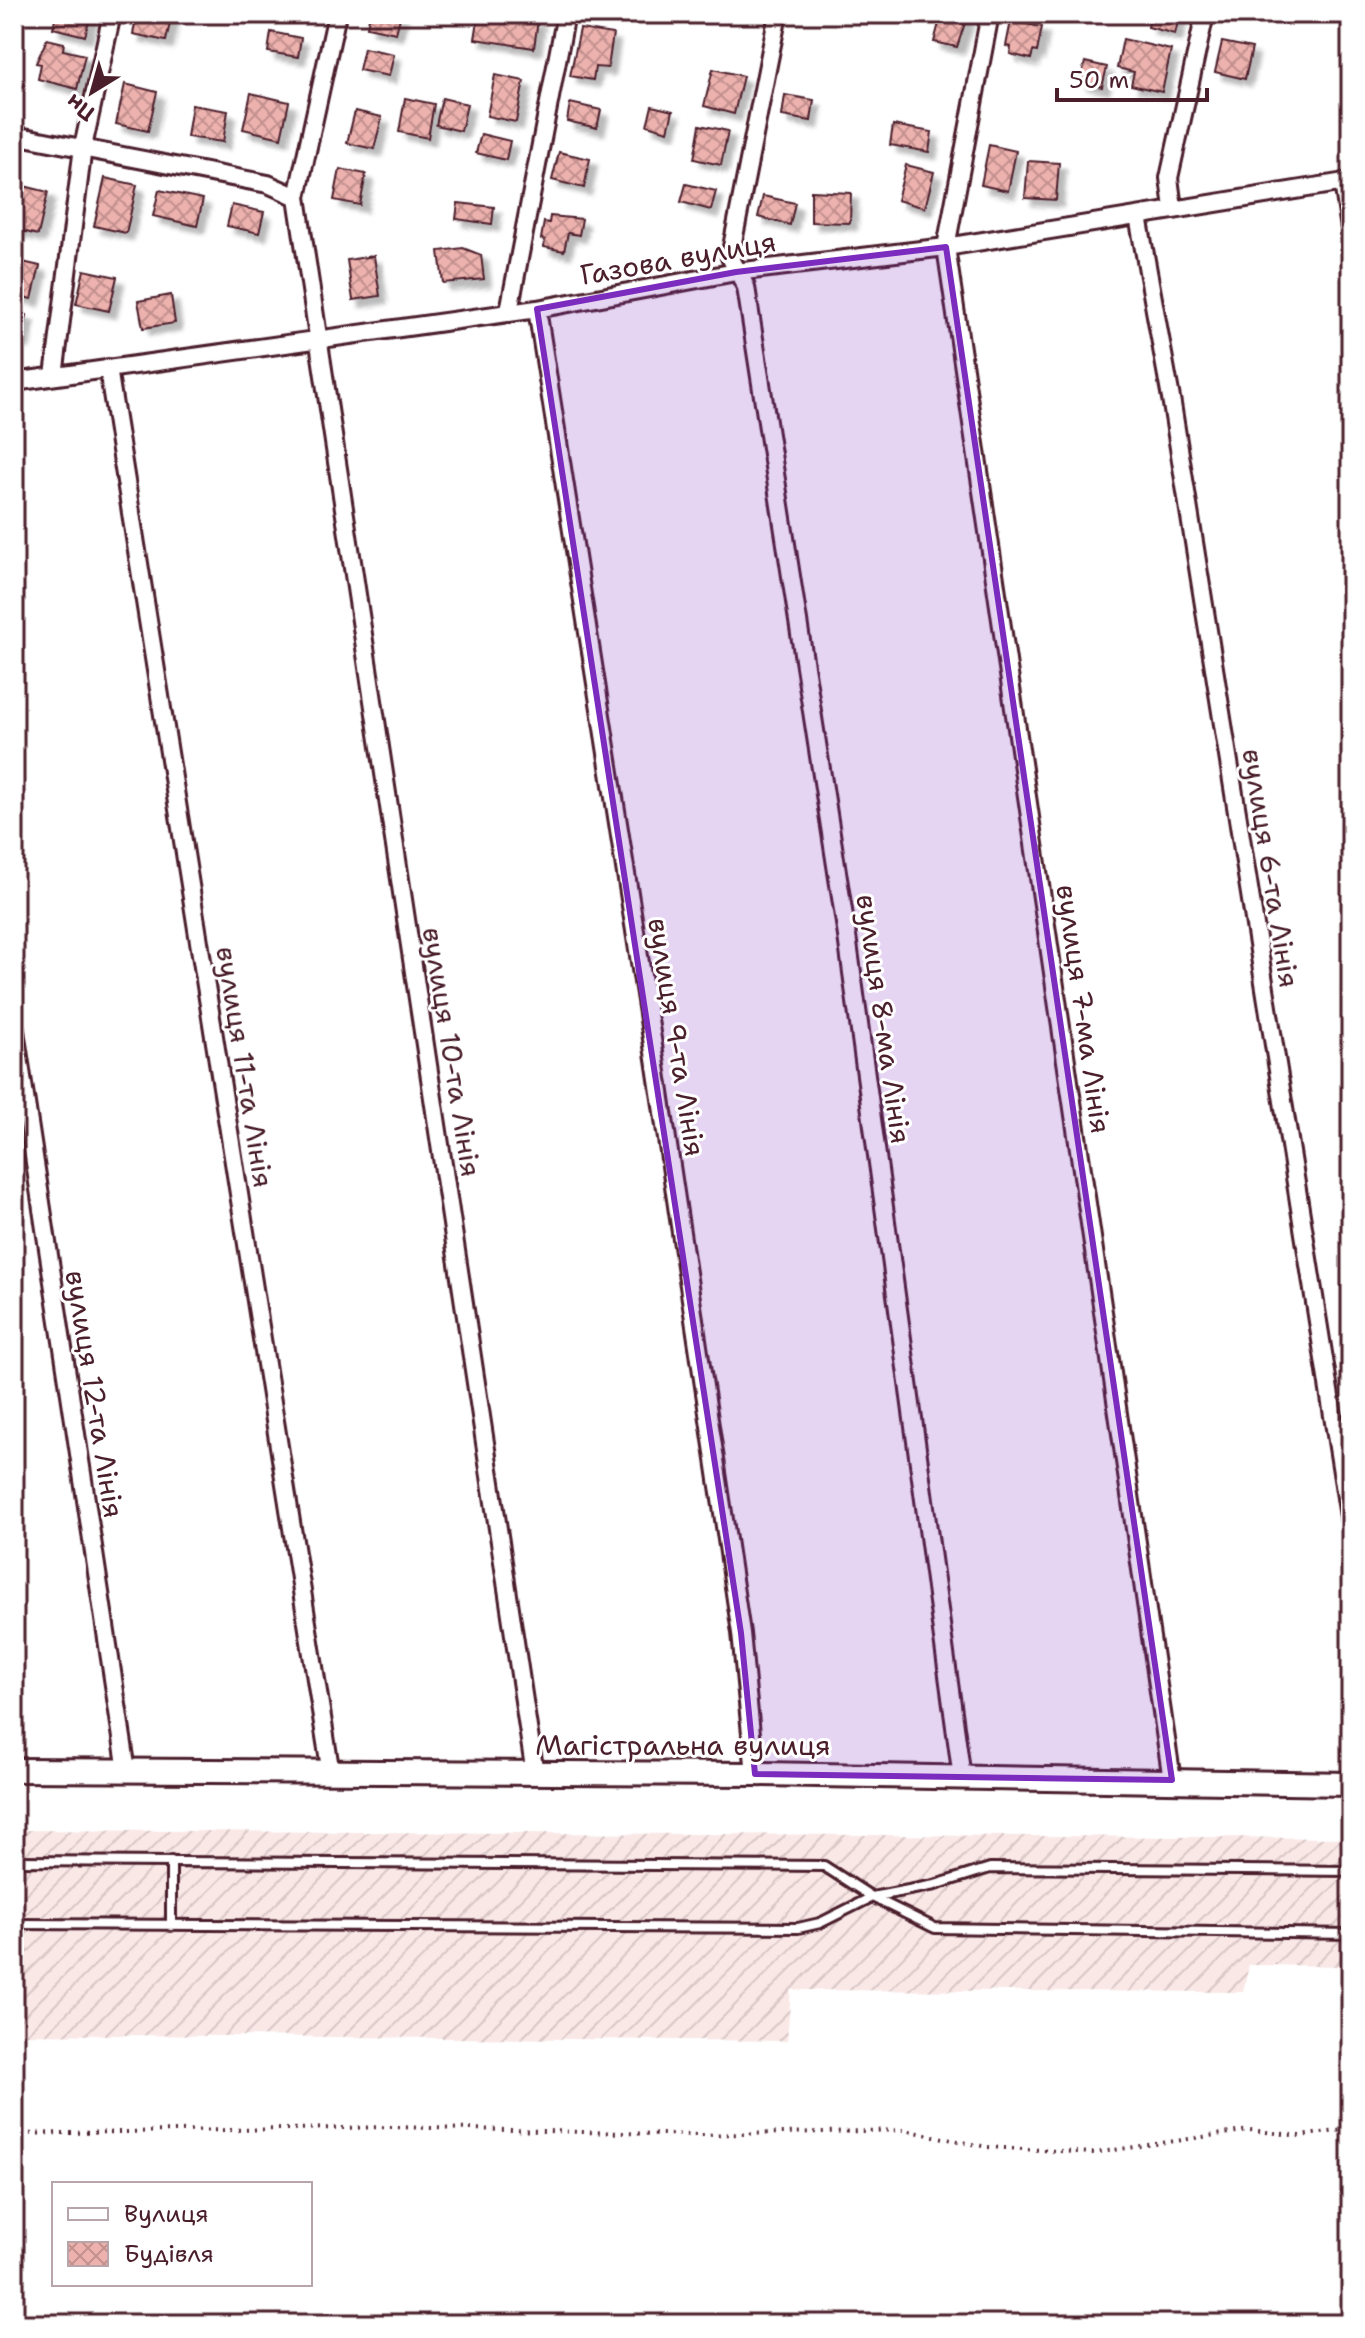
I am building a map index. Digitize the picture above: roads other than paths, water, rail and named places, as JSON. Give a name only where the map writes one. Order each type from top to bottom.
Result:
[{"type":"street","points":[[54,376],[83,147],[112,14]]},
{"type":"street","points":[[14,135],[268,184],[297,197],[337,14]]},
{"type":"street","points":[[509,311],[566,14]]},
{"type":"street","name":"вулиця 8-ма Лінія","points":[[778,14],[730,257],[746,287],[847,936],[962,1778]]},
{"type":"street","name":"вулиця 7-ма Лінія","points":[[990,14],[946,247],[1172,1780]]},
{"type":"street","points":[[1173,208],[1169,178],[1205,14]]},
{"type":"street","points":[[1347,182],[1351,236]]},
{"type":"street","name":"Газова вулиця","points":[[14,382],[537,309],[736,272],[946,247],[1347,182]]},
{"type":"street","name":"вулиця 10-та Лінія","points":[[297,197],[535,1774]]},
{"type":"street","name":"вулиця 6-та Лінія","points":[[1138,216],[1172,404],[1351,1529]]},
{"type":"street","name":"вулиця 9-та Лінія","points":[[537,309],[650,1023],[741,1633],[755,1774]]},
{"type":"street","name":"вулиця 11-та Лінія","points":[[108,368],[331,1774]]},
{"type":"street","name":"вулиця 12-та Лінія","points":[[14,1024],[127,1771]]},
{"type":"street","name":"Магістральна вулиця","points":[[14,1770],[755,1774],[1351,1784]]},
{"type":"lane","points":[[14,1861],[824,1866],[872,1897],[927,1926],[951,1930],[1351,1934]]},
{"type":"lane","points":[[171,1861],[171,1926]]},
{"type":"lane","points":[[14,1924],[798,1928],[820,1923],[872,1897],[935,1885],[990,1868],[1351,1871]]}]
